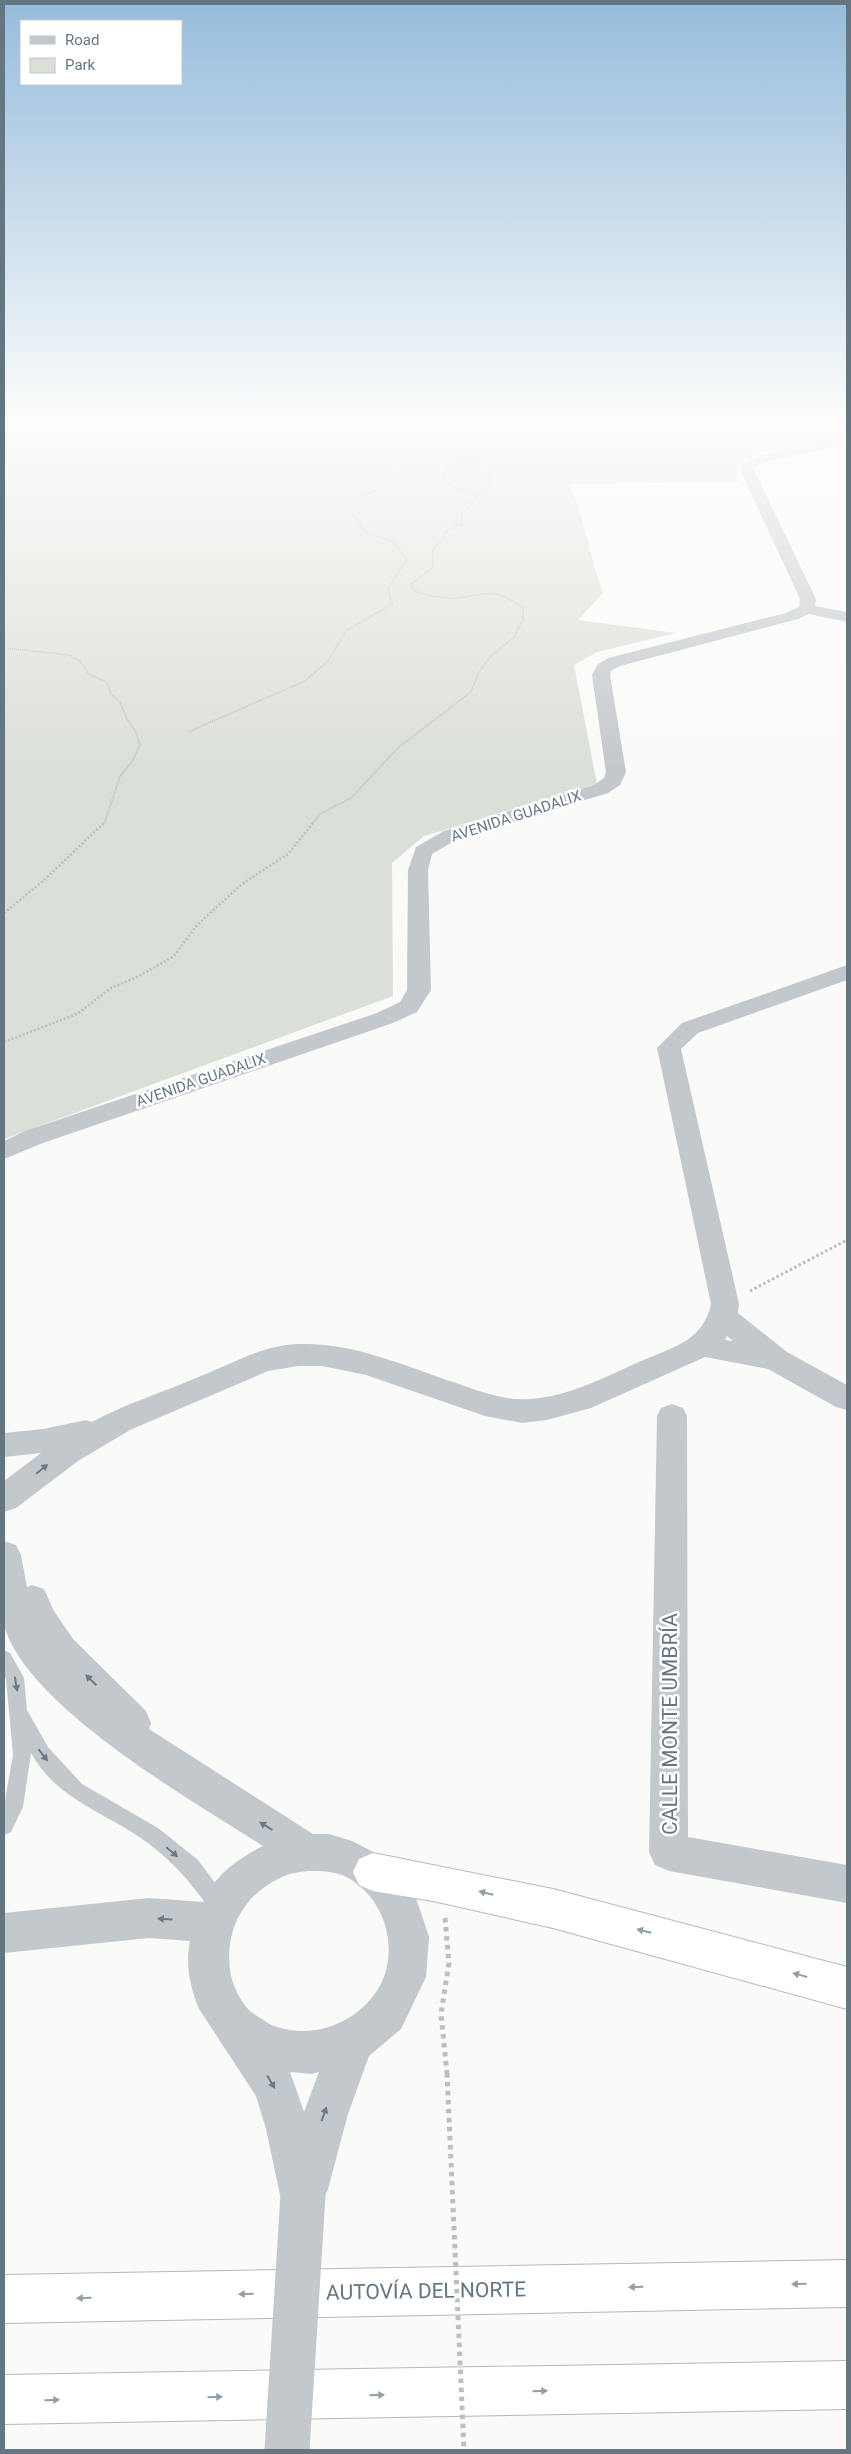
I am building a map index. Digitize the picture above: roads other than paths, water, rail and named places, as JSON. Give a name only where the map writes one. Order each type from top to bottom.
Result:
[{"type":"highway","points":[[373,1872],[442,1882],[665,1936],[847,1988]]},
{"type":"highway","name":"AUTOVÍA DEL NORTE","points":[[4,2299],[847,2283]]},
{"type":"highway","points":[[4,2400],[847,2385]]},
{"type":"street","points":[[780,540],[808,599],[807,609],[847,617]]},
{"type":"street","name":"AVENIDA GUADALIX","points":[[4,1151],[34,1137],[385,1018],[409,1007],[419,990],[418,870],[423,850],[451,835],[601,790],[613,781],[616,772],[601,675],[604,668],[614,662],[792,616],[807,609]]},
{"type":"street","points":[[4,1499],[56,1459],[107,1428],[274,1358],[304,1354],[332,1356],[364,1364],[482,1404],[528,1411],[568,1404],[683,1356],[701,1346],[715,1333],[724,1311],[669,1048],[690,1028],[847,972]]},
{"type":"street","points":[[724,1311],[776,1360],[847,1399]]},
{"type":"street","points":[[701,1346],[776,1360]]},
{"type":"street","name":"CALLE MONTE UMBRÍA","points":[[672,1416],[669,1852],[847,1884]]},
{"type":"street","points":[[4,1445],[43,1441],[107,1428]]},
{"type":"street","points":[[4,1556],[7,1580],[24,1630],[42,1661],[80,1700],[187,1777],[308,1852]]},
{"type":"street","points":[[235,2026],[270,2048],[312,2054],[353,2041],[386,2014],[405,1977],[409,1937],[398,1900],[373,1872],[352,1860],[329,1853],[308,1852],[279,1858],[256,1869],[236,1886],[217,1915],[207,1956],[214,1994],[235,2026],[274,2085],[288,2129],[303,2196]]},
{"type":"street","points":[[4,1933],[149,1918],[217,1915]]},
{"type":"street","points":[[287,2450],[303,2196],[316,2138],[353,2041]]},
{"type":"lane","points":[[4,1658],[15,1678],[22,1755],[13,1807],[4,1826]]},
{"type":"lane","points":[[19,1713],[41,1753],[75,1790],[151,1834],[191,1867],[217,1915]]}]
